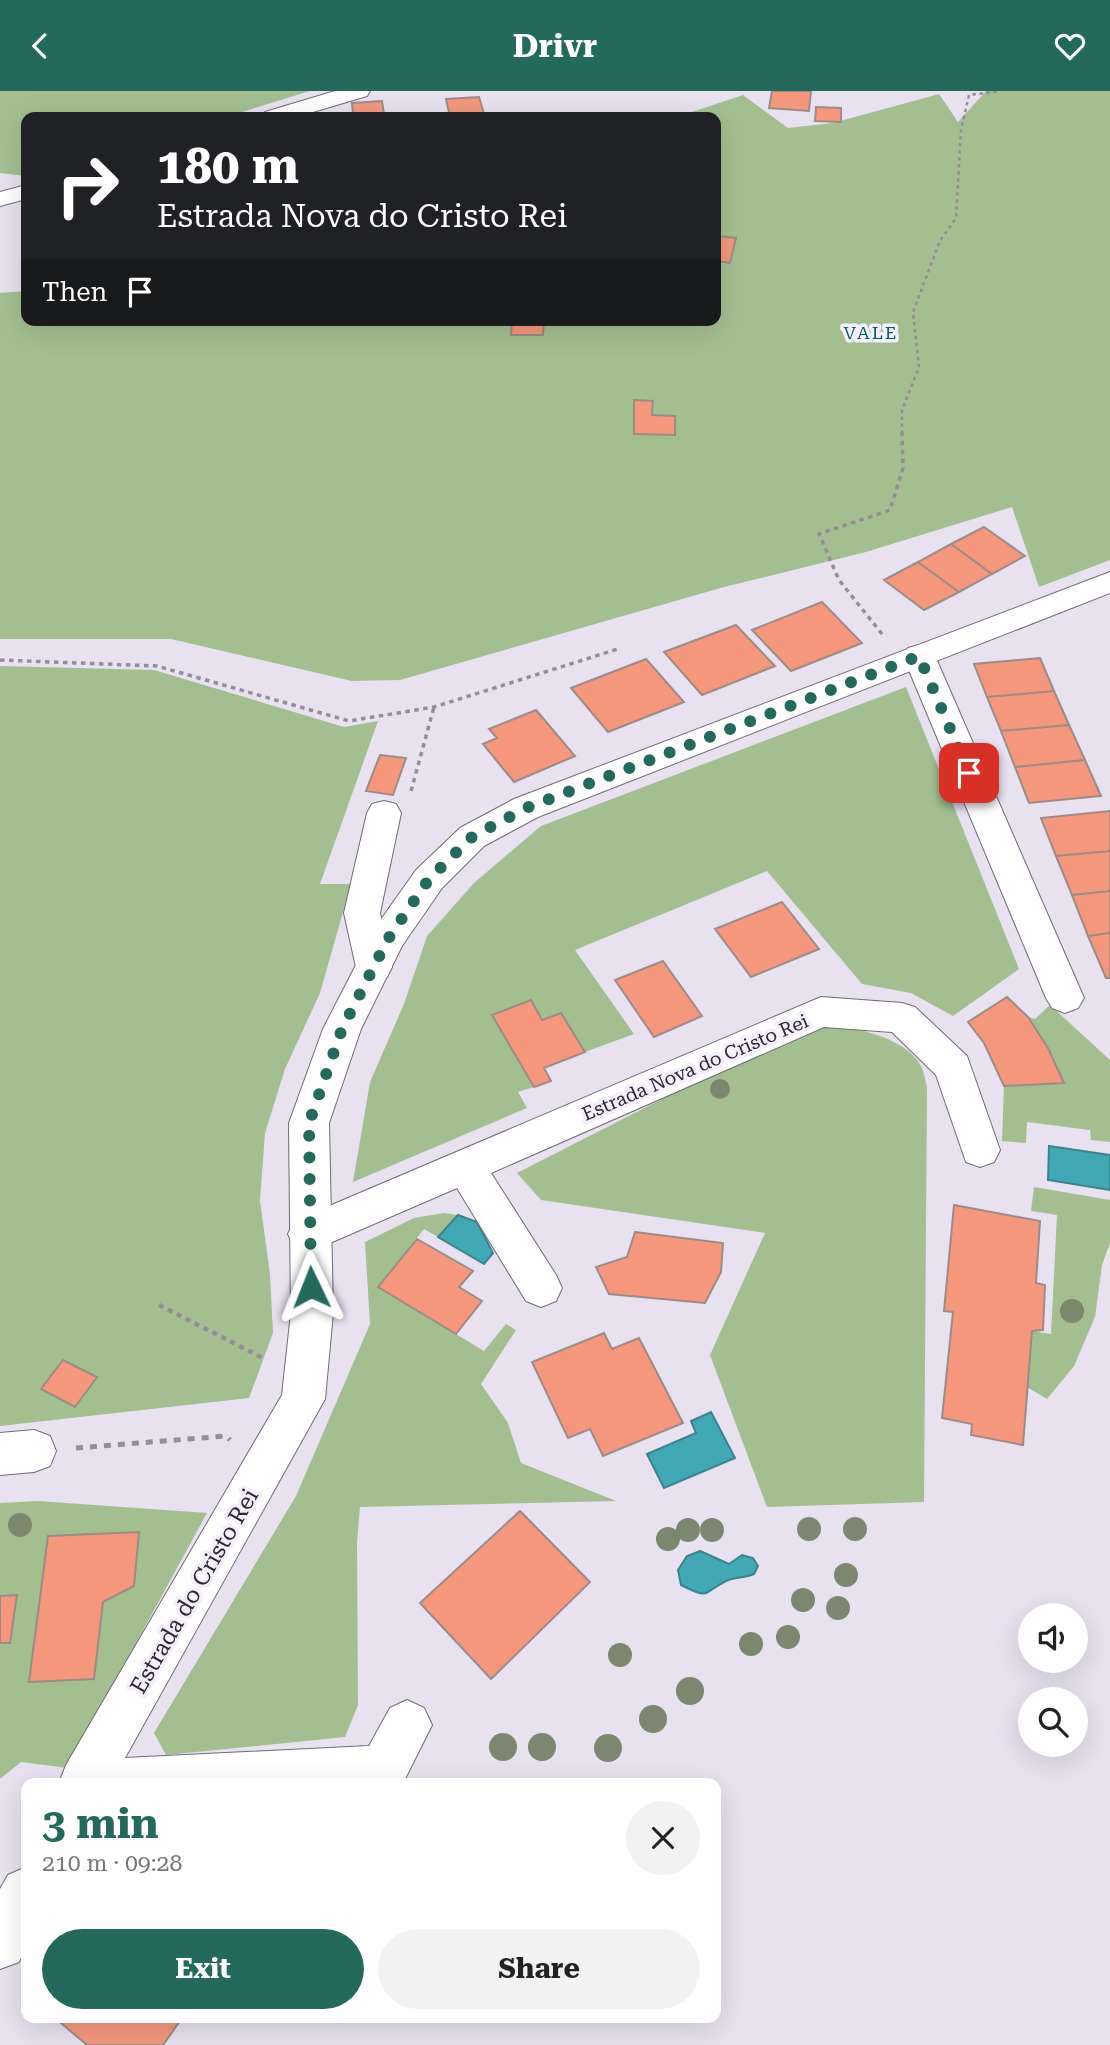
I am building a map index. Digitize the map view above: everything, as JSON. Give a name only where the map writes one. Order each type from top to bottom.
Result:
[{"type":"street","points":[[290,112],[359,91]]},
{"type":"street","points":[[0,199],[21,193]]},
{"type":"street","points":[[309,1234],[309,1123],[342,1029],[388,939],[429,879],[472,837],[526,808],[1110,582]]},
{"type":"street","points":[[912,659],[1065,998]]},
{"type":"street","points":[[374,967],[362,913],[384,813]]},
{"type":"street","name":"Estrada Nova do Cristo Rei","points":[[309,1234],[821,1012],[902,1018],[953,1067],[980,1150]]},
{"type":"street","points":[[465,1166],[541,1288]]},
{"type":"street","name":"Estrada do Cristo Rei","points":[[87,1778],[303,1399],[312,1313],[309,1234]]},
{"type":"street","points":[[224,1778],[383,1770],[407,1725]]},
{"type":"street","points":[[0,1943],[21,1903]]},
{"type":"path","points":[[912,659],[839,580],[819,534],[890,510],[903,468],[902,410],[919,367],[913,312],[940,241],[956,218],[961,130],[969,95],[999,91]]},
{"type":"path","points":[[0,660],[157,666],[349,721],[434,707],[621,648]]},
{"type":"path","points":[[159,1305],[268,1361]]},
{"type":"path","points":[[17,1453],[226,1436]]},
{"type":"green space","points":[[0,91],[310,91],[242,112],[21,112],[21,175],[0,173]]},
{"type":"green space","points":[[986,91],[1110,91],[1110,560],[1039,587],[1012,507],[866,552],[724,587],[400,680],[352,681],[171,639],[0,639],[0,293],[21,291],[21,326],[721,326],[721,112],[692,112],[743,95],[788,128],[833,123],[939,94],[958,122]]},
{"type":"green space","points":[[0,666],[154,670],[344,727],[378,721],[320,884],[351,884],[320,993],[285,1069],[265,1133],[260,1201],[270,1274],[273,1333],[249,1398],[0,1426]]},
{"type":"green space","points":[[906,687],[1019,969],[953,1016],[911,993],[862,984],[767,871],[575,950],[634,1034],[585,1052],[561,1013],[542,1020],[531,1000],[493,1014],[534,1087],[518,1092],[527,1108],[353,1182],[370,1082],[404,1004],[427,936],[474,883],[541,826]]},
{"type":"green space","points":[[1050,1005],[1110,1060],[1110,1142],[1091,1140],[1090,1130],[1027,1122],[1026,1143],[1002,1141],[1004,1086],[1063,1083],[1048,1048],[1028,1017],[1035,1019]]},
{"type":"green space","points":[[811,1023],[855,1029],[887,1039],[913,1055],[924,1073],[927,1087],[924,1502],[767,1507],[710,1355],[765,1233],[541,1200],[517,1173]]},
{"type":"green space","points":[[1034,1187],[1110,1200],[1110,1243],[1102,1265],[1095,1317],[1074,1366],[1047,1399],[1027,1387],[1032,1331],[1051,1334],[1057,1215],[1031,1211]]},
{"type":"green space","points":[[444,1213],[458,1215],[438,1237],[424,1229],[378,1287],[484,1351],[506,1324],[516,1330],[481,1384],[508,1423],[521,1463],[616,1501],[360,1507],[357,1542],[358,1705],[345,1737],[166,1755],[154,1733],[296,1496],[370,1324],[365,1242],[414,1218]]},
{"type":"green space","points":[[38,1501],[207,1513],[68,1768],[21,1762],[0,1779],[0,1503]]},
{"type":"water","points":[[1049,1146],[1110,1155],[1110,1190],[1048,1180]]},
{"type":"water","points":[[458,1215],[477,1222],[493,1253],[484,1264],[438,1237]]},
{"type":"water","points":[[711,1412],[735,1458],[664,1488],[647,1454],[696,1433],[691,1421]]},
{"type":"water","points":[[700,1551],[729,1564],[742,1555],[753,1558],[758,1566],[754,1574],[729,1580],[706,1593],[697,1592],[681,1585],[678,1570],[687,1556]]},
{"type":"building","points":[[772,91],[811,91],[809,111],[769,108]]},
{"type":"building","points":[[479,97],[483,112],[449,112],[446,99]]},
{"type":"building","points":[[382,101],[384,112],[353,112],[352,103]]},
{"type":"building","points":[[816,107],[841,108],[841,122],[815,121]]},
{"type":"building","points":[[721,236],[736,238],[730,263],[721,262]]},
{"type":"building","points":[[512,326],[544,326],[543,335],[511,335]]},
{"type":"building","points":[[634,400],[653,401],[652,415],[675,416],[675,435],[634,434]]},
{"type":"building","points":[[984,527],[1025,556],[992,574],[951,544]]},
{"type":"building","points":[[951,544],[992,574],[959,592],[918,562]]},
{"type":"building","points":[[918,562],[959,592],[924,610],[884,580]]},
{"type":"building","points":[[822,602],[862,643],[791,671],[752,630]]},
{"type":"building","points":[[736,625],[775,666],[702,695],[664,652]]},
{"type":"building","points":[[1040,658],[1054,691],[987,697],[974,664]]},
{"type":"building","points":[[646,659],[684,702],[608,732],[571,688]]},
{"type":"building","points":[[1054,691],[1069,725],[1001,731],[987,697]]},
{"type":"building","points":[[536,710],[575,756],[514,782],[483,744],[497,738],[489,729]]},
{"type":"building","points":[[1069,725],[1085,760],[1015,767],[1001,731]]},
{"type":"building","points":[[380,755],[406,758],[393,795],[366,791]]},
{"type":"building","points":[[1085,760],[1101,796],[1029,803],[1015,767]]},
{"type":"building","points":[[1110,811],[1110,851],[1056,856],[1041,818]]},
{"type":"building","points":[[1110,851],[1110,891],[1072,895],[1056,856]]},
{"type":"building","points":[[1110,891],[1110,933],[1088,936],[1072,895]]},
{"type":"building","points":[[782,902],[819,949],[751,977],[715,929]]},
{"type":"building","points":[[1110,933],[1110,978],[1106,978],[1088,936]]},
{"type":"building","points":[[663,961],[702,1016],[654,1037],[615,980]]},
{"type":"building","points":[[1007,997],[1028,1017],[1048,1048],[1064,1083],[1004,1086],[984,1043],[968,1022]]},
{"type":"building","points":[[531,1000],[542,1020],[561,1013],[585,1052],[544,1068],[551,1081],[534,1087],[492,1015]]},
{"type":"building","points":[[954,1205],[1040,1221],[1036,1283],[1045,1285],[1043,1330],[1032,1331],[1023,1445],[971,1435],[972,1424],[942,1418],[953,1312],[944,1311]]},
{"type":"building","points":[[635,1232],[723,1243],[721,1272],[705,1303],[609,1294],[596,1267],[627,1257]]},
{"type":"building","points":[[417,1239],[473,1271],[459,1287],[482,1301],[456,1334],[378,1287]]},
{"type":"building","points":[[604,1333],[612,1349],[639,1338],[683,1423],[603,1456],[590,1429],[568,1438],[532,1362]]},
{"type":"building","points":[[63,1360],[97,1377],[75,1407],[41,1389]]},
{"type":"building","points":[[520,1511],[590,1582],[491,1679],[420,1603]]},
{"type":"building","points":[[139,1532],[134,1586],[103,1602],[94,1679],[29,1682],[48,1536]]},
{"type":"building","points":[[17,1595],[10,1643],[0,1643],[0,1596]]},
{"type":"building","points":[[61,2023],[178,2023],[163,2045],[87,2045]]},
{"type":"district","name":"VALE","points":[[871,333]]},
{"type":"route","points":[[311,1287],[309,1123],[342,1029],[388,939],[429,879],[472,837],[526,808],[919,656],[969,773]]}]
